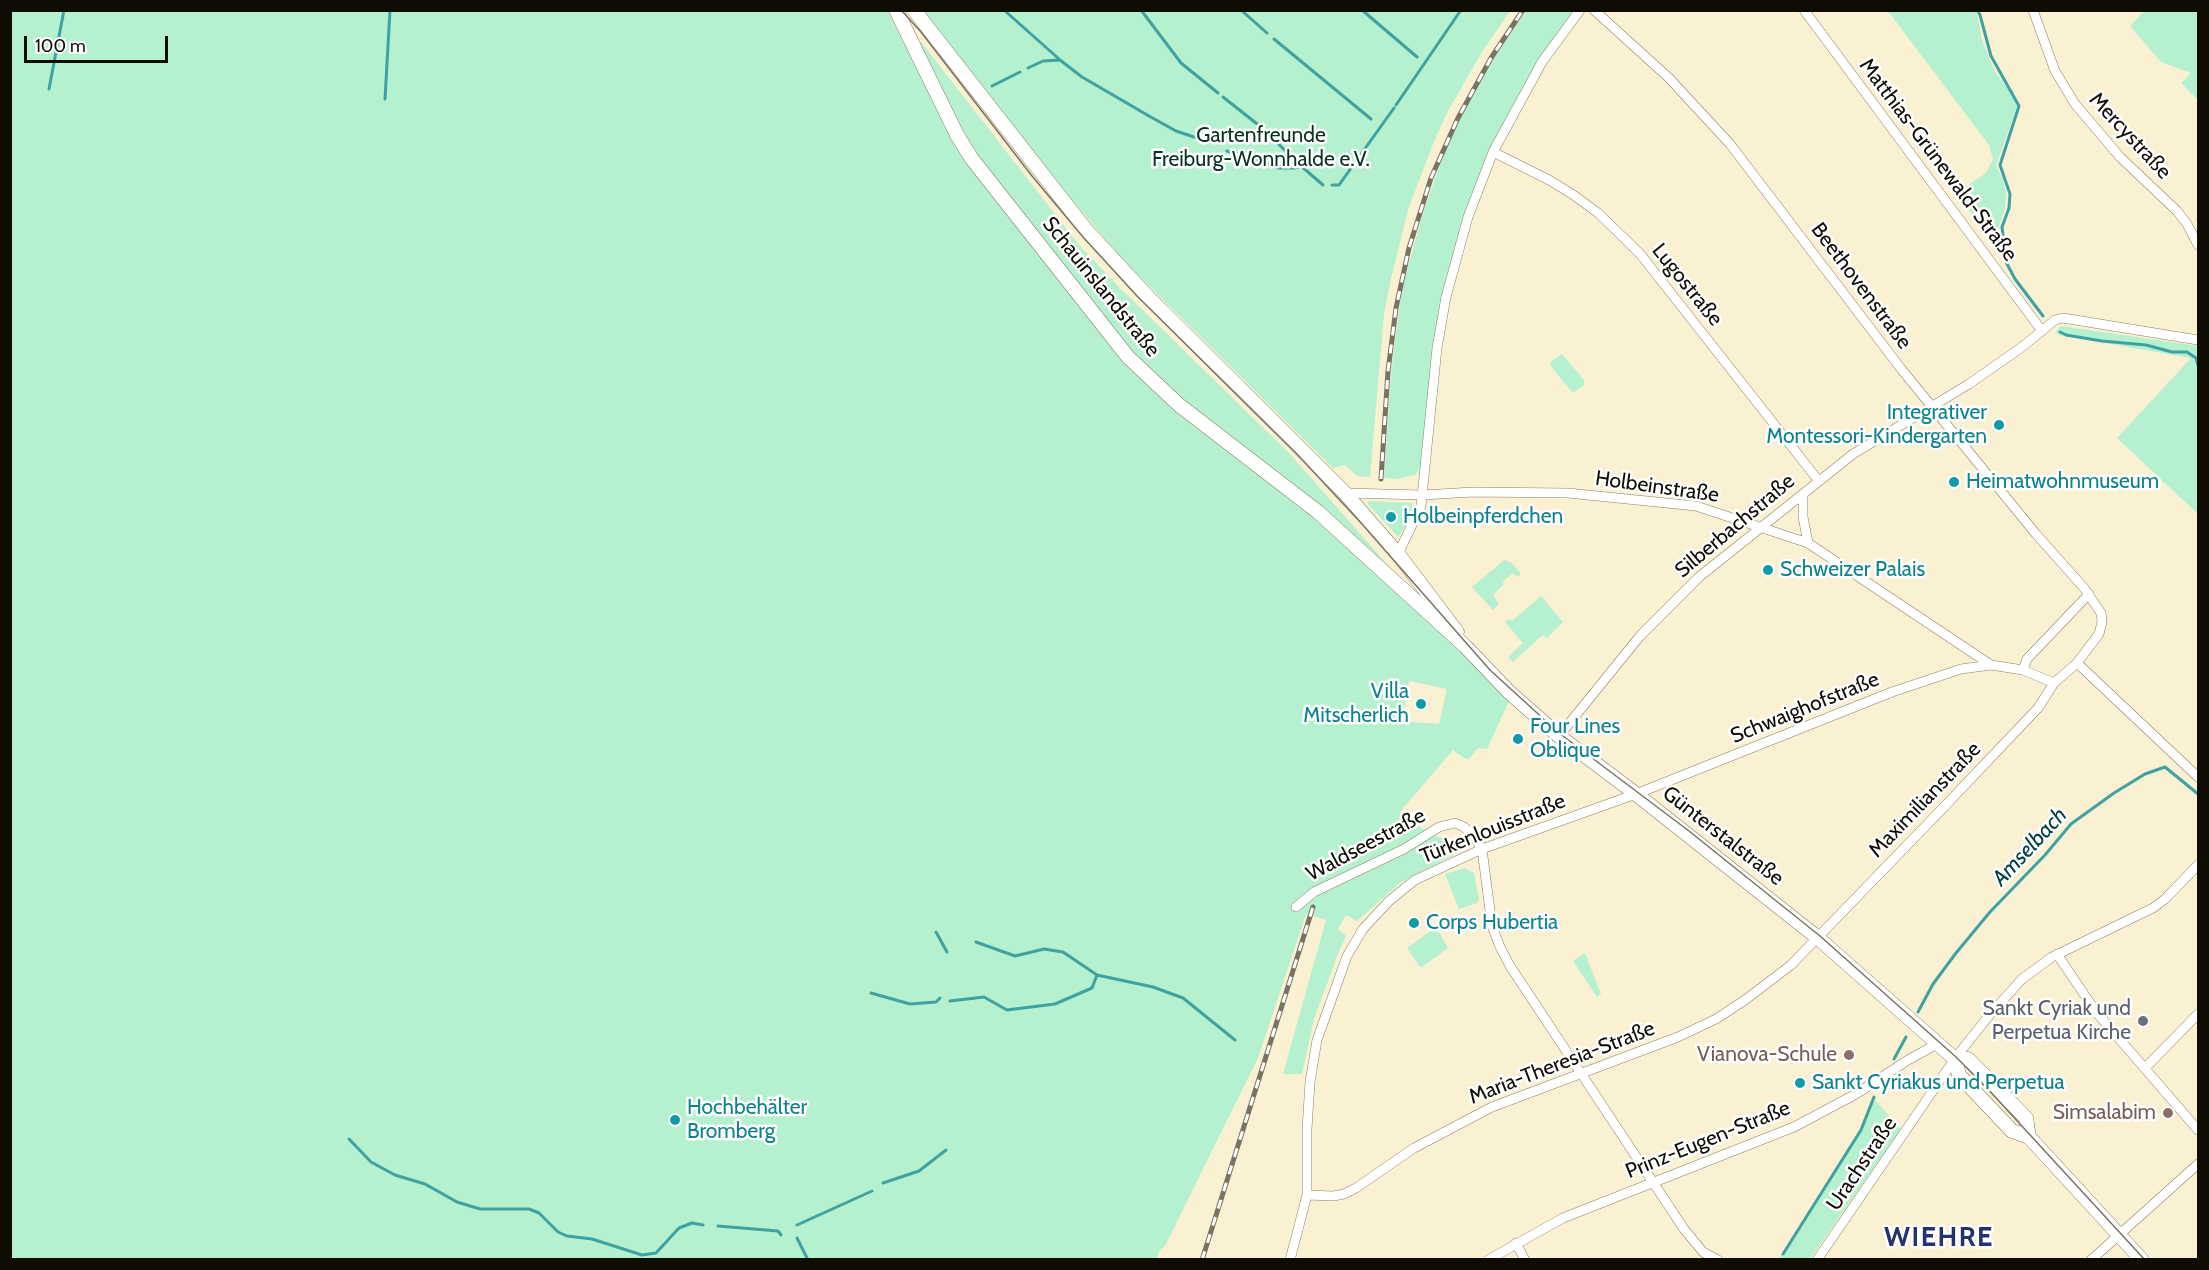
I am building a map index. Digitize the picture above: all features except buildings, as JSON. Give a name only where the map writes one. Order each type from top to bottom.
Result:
[{"type":"main road","name":"Schauinslandstraße","points":[[896,10],[957,135],[972,159],[1128,357],[1179,405],[1318,512],[1420,606]]},
{"type":"main road","name":"Schauinslandstraße","points":[[914,10],[1088,231],[1149,298],[1345,493]]},
{"type":"main road","points":[[911,42],[921,33],[928,33],[936,38]]},
{"type":"main road","name":"Günterstalstraße","points":[[1345,493],[1398,554],[1465,646]]},
{"type":"main road","name":"Günterstalstraße","points":[[1420,606],[1465,646],[1509,692],[1559,736],[1818,938],[1955,1059],[1968,1059],[2026,1118],[2029,1137],[2142,1260]]},
{"type":"street","points":[[1398,554],[1421,506],[1437,348],[1446,297],[1468,217],[1493,152],[1542,62],[1580,10]]},
{"type":"street","name":"Beethovenstraße","points":[[1594,10],[1662,71],[1715,126],[1902,370],[2036,534],[2089,594],[2101,613],[2102,622],[2095,641],[2078,663]]},
{"type":"street","name":"Matthias-Grünewald-Straße","points":[[1804,10],[2044,329]]},
{"type":"street","name":"Mercystraße","points":[[2034,10],[2055,71],[2075,104],[2120,157],[2177,211],[2199,245]]},
{"type":"street","name":"Lugostraße","points":[[1493,152],[1551,181],[1575,196],[1598,213],[1641,255],[1818,480]]},
{"type":"street","name":"Silberbachstraße","points":[[1559,736],[1640,636],[1699,577],[1853,454],[1969,384],[2055,320],[2063,318],[2199,340]]},
{"type":"street","name":"Holbeinstraße","points":[[1345,493],[1423,495],[1480,492],[1601,495],[1696,506],[1809,543],[1991,665],[2024,670],[2054,683]]},
{"type":"street","points":[[1803,494],[1803,518],[1809,543]]},
{"type":"street","points":[[2024,670],[2027,659],[2089,594]]},
{"type":"street","points":[[2078,663],[2199,777]]},
{"type":"street","name":"Maximilianstraße","points":[[1818,938],[2038,708],[2054,683],[2078,663]]},
{"type":"street","name":"Schwaighofstraße","points":[[1636,794],[1892,692],[1961,669],[1991,665]]},
{"type":"street","name":"Türkenlouisstraße","points":[[1290,1260],[1307,1195],[1310,1082],[1317,1040],[1351,950],[1374,916],[1404,889],[1427,874],[1482,849],[1636,794]]},
{"type":"street","name":"Waldseestraße","points":[[1296,907],[1314,892],[1404,849],[1447,824],[1455,823],[1464,827],[1482,849]]},
{"type":"street","points":[[1482,849],[1492,926],[1510,966],[1693,1241],[1703,1252],[1718,1260]]},
{"type":"street","name":"Urachstraße","points":[[1818,1260],[1955,1059],[1992,1012],[2022,979],[2057,954],[2153,908],[2199,865]]},
{"type":"street","name":"Maria-Theresia-Straße","points":[[1307,1195],[1344,1194],[1414,1148],[1492,1107],[1678,1037],[1716,1019],[1791,965],[1818,938]]},
{"type":"street","points":[[2057,954],[2096,1012],[2199,1130]]},
{"type":"street","points":[[2145,1068],[2199,1014]]},
{"type":"street","name":"Prinz-Eugen-Straße","points":[[1488,1260],[1563,1218],[1802,1123],[1856,1094],[1900,1064],[1937,1044]]},
{"type":"street","points":[[2091,1260],[2199,1164]]},
{"type":"street","points":[[1516,1243],[1525,1260]]},
{"type":"green space","points":[[887,10],[905,45],[921,42],[1079,245],[1289,453],[1422,604],[1510,699],[1487,749],[1478,748],[1469,759],[1453,750],[1399,813],[1434,836],[1452,840],[1454,855],[1401,882],[1357,921],[1346,915],[1338,929],[1346,936],[1314,1019],[1302,1074],[1283,1074],[1326,920],[1306,914],[1258,1058],[1165,1246],[1156,1259],[11,1259],[10,11]],"holes":[[[1409,681],[1447,689],[1439,724],[1402,721]]]},
{"type":"green space","points":[[1973,10],[1977,15],[1982,40],[1994,70],[2013,96],[2017,107],[1996,166],[2003,179],[2006,193],[2005,209],[1994,240],[1955,194],[1986,173],[1993,159],[1989,145],[1888,11]]},
{"type":"green space","name":"Gartenfreunde Freiburg-Wonnhalde e.V.","points":[[923,11],[1510,11],[1482,52],[1448,111],[1409,207],[1384,314],[1370,477],[1357,476],[1345,465],[1333,468],[1124,261],[1061,187]]},
{"type":"green space","points":[[1526,11],[1575,11],[1539,59],[1488,151],[1464,218],[1421,466],[1415,475],[1396,479],[1384,478],[1391,373],[1399,309],[1404,281],[1425,207],[1447,145],[1460,118],[1493,59]]},
{"type":"green space","points":[[2144,11],[2198,11],[2198,100],[2181,83],[2191,73],[2161,62],[2130,26]]},
{"type":"green space","points":[[2061,326],[2198,346],[2198,514],[2117,438],[2191,358],[2059,335],[2055,332]]},
{"type":"green space","points":[[1562,354],[1584,380],[1584,385],[1575,392],[1571,391],[1550,365]]},
{"type":"green space","points":[[1369,501],[1411,503],[1412,515],[1398,537],[1367,503]]},
{"type":"green space","points":[[1504,560],[1512,563],[1521,574],[1518,577],[1513,573],[1502,582],[1504,584],[1493,595],[1499,604],[1493,610],[1472,587]]},
{"type":"green space","points":[[1541,596],[1563,622],[1547,638],[1543,635],[1513,662],[1508,657],[1523,643],[1505,622],[1509,619],[1512,621]]},
{"type":"green space","points":[[1465,868],[1474,873],[1479,899],[1477,903],[1459,909],[1445,874]]},
{"type":"green space","points":[[1436,927],[1448,948],[1421,968],[1407,948]]},
{"type":"green space","points":[[1585,953],[1601,994],[1597,997],[1573,961]]},
{"type":"green space","points":[[1874,1099],[1901,1129],[1812,1256],[1809,1259],[1779,1259],[1860,1129]]},
{"type":"waterway","points":[[49,89],[64,10]]},
{"type":"waterway","points":[[385,99],[390,10]]},
{"type":"waterway","points":[[1004,10],[1059,59]]},
{"type":"waterway","points":[[1141,10],[1181,63],[1218,93]]},
{"type":"waterway","points":[[1241,10],[1267,33]]},
{"type":"waterway","points":[[1362,10],[1417,57]]},
{"type":"waterway","points":[[1396,105],[1461,10]]},
{"type":"waterway","points":[[1977,10],[1991,56],[2019,106],[2000,165],[2010,194],[2009,208],[2002,227],[2006,262],[2015,279],[2043,316]]},
{"type":"waterway","points":[[1274,39],[1371,119]]},
{"type":"waterway","points":[[1028,68],[1043,61],[1060,60],[1082,77],[1176,131],[1209,142]]},
{"type":"waterway","points":[[992,86],[1020,72]]},
{"type":"waterway","points":[[1223,97],[1261,127],[1301,166]]},
{"type":"waterway","points":[[1332,185],[1339,185],[1394,108]]},
{"type":"waterway","points":[[1227,151],[1252,157],[1277,168],[1301,166],[1323,185]]},
{"type":"waterway","points":[[2060,332],[2102,341],[2146,345],[2172,352],[2187,352],[2196,358],[2198,365]]},
{"type":"waterway","name":"Amselbach","points":[[1918,1012],[1933,984],[1956,953],[1990,912],[2045,855],[2071,824],[2145,774],[2165,767],[2198,794]]},
{"type":"waterway","points":[[936,932],[947,952]]},
{"type":"waterway","points":[[976,942],[1015,956],[1044,949],[1063,952],[1097,975],[1153,987],[1183,998],[1235,1040]]},
{"type":"waterway","points":[[950,1001],[984,997],[1007,1010],[1055,1004],[1092,988],[1097,975]]},
{"type":"waterway","points":[[871,993],[910,1004],[936,1002],[940,998]]},
{"type":"waterway","name":"Amselbach","points":[[1894,1059],[1906,1037]]},
{"type":"waterway","name":"Amselbach","points":[[1783,1254],[1861,1130],[1874,1097]]},
{"type":"waterway","points":[[349,1139],[371,1162],[395,1175],[425,1184],[457,1202],[480,1209],[529,1209],[539,1213],[558,1232],[567,1236],[592,1239],[642,1255],[656,1253],[679,1228],[692,1223],[703,1225]]},
{"type":"waterway","points":[[883,1183],[919,1171],[946,1150]]},
{"type":"waterway","points":[[797,1225],[872,1191]]},
{"type":"waterway","points":[[718,1226],[778,1231],[781,1235]]},
{"type":"waterway","points":[[797,1238],[808,1260]]},
{"type":"tram line","points":[[901,10],[921,32],[1032,176],[1083,237],[1137,296],[1296,453],[1362,524],[1490,670],[1559,733],[1689,831],[1820,936],[1956,1057],[2145,1260]]},
{"type":"railway","points":[[1381,479],[1388,371],[1396,308],[1409,248],[1431,178],[1458,118],[1491,58],[1523,10]]},
{"type":"railway","points":[[1202,1260],[1313,907]]},
{"type":"place","name":"Integrativer Montessori-Kindergarten","points":[[1999,425]]},
{"type":"place","name":"Heimatwohnmuseum","points":[[1954,482]]},
{"type":"place","name":"Holbeinpferdchen","points":[[1391,517]]},
{"type":"place","name":"Schweizer Palais","points":[[1768,570]]},
{"type":"place","name":"Villa Mitscherlich","points":[[1421,704]]},
{"type":"place","name":"Four Lines Oblique","points":[[1518,739]]},
{"type":"place","name":"Corps Hubertia","points":[[1414,923]]},
{"type":"place","name":"Sankt Cyriak und Perpetua Kirche","points":[[2143,1021]]},
{"type":"place","name":"Vianova-Schule","points":[[1849,1055]]},
{"type":"place","name":"Sankt Cyriakus und Perpetua","points":[[1800,1083]]},
{"type":"place","name":"Simsalabim","points":[[2168,1113]]},
{"type":"place","name":"Hochbehälter Bromberg","points":[[675,1120]]},
{"type":"district","name":"WIEHRE","points":[[1939,1238]]}]
